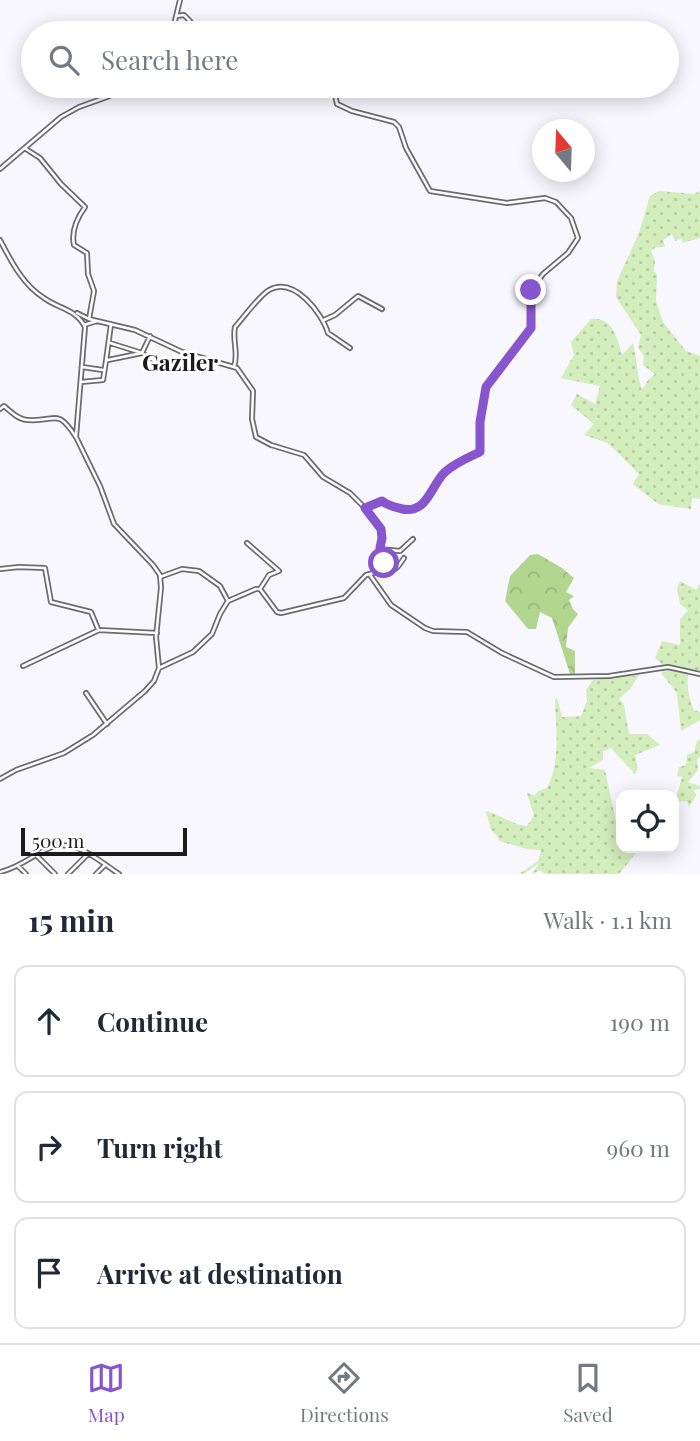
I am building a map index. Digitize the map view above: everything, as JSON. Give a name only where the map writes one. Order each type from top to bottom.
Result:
[{"type":"street","points":[[175,21],[180,0]]},
{"type":"street","points":[[176,16],[184,15],[190,21]]},
{"type":"street","points":[[0,169],[61,117],[104,98]]},
{"type":"street","points":[[335,98],[337,104],[352,111],[394,122],[399,127],[406,148],[430,191],[506,203],[545,198],[556,202],[571,218],[578,238],[568,253],[543,274],[531,290],[531,328],[486,387],[480,422],[480,452],[455,464],[444,473],[434,485],[432,494],[418,507],[411,510],[400,509],[382,501],[365,508]]},
{"type":"street","points":[[26,149],[40,158],[61,184],[85,207],[76,218],[73,239],[74,245],[87,253],[88,274],[94,291],[89,319]]},
{"type":"street","points":[[0,240],[25,281],[44,298],[89,319],[135,330],[182,352],[234,367],[253,391],[252,419],[256,437],[271,445],[304,455],[323,477],[350,493],[365,508],[381,529],[380,549],[384,570]]},
{"type":"street","points":[[234,367],[235,327],[268,291],[276,287],[297,290],[324,320],[328,333],[350,348]]},
{"type":"street","points":[[324,320],[359,296],[382,309]]},
{"type":"street","points":[[74,312],[84,326],[85,339],[76,437]]},
{"type":"street","points":[[84,326],[97,321]]},
{"type":"street","points":[[80,382],[103,380],[111,324]]},
{"type":"street","points":[[142,353],[150,336]]},
{"type":"street","points":[[110,343],[142,353],[155,361],[179,367],[188,362],[182,352]]},
{"type":"street","points":[[106,362],[142,353]]},
{"type":"street","points":[[82,368],[104,370]]},
{"type":"street","points":[[0,779],[64,752],[107,724],[154,681],[159,668],[157,633],[160,577],[153,565],[114,524],[100,486],[65,420],[57,418],[26,421],[1,406]]},
{"type":"street","points":[[380,549],[400,551],[413,540]]},
{"type":"street","points":[[247,543],[279,571],[268,575],[260,589]]},
{"type":"street","points":[[260,589],[277,612],[281,613],[344,598],[366,576],[384,570],[391,571],[397,568],[404,558]]},
{"type":"street","points":[[0,569],[44,568],[51,602],[91,612],[99,630]]},
{"type":"street","points":[[160,577],[182,569],[199,571],[220,586],[228,601]]},
{"type":"street","points":[[370,575],[391,604],[425,628],[433,631],[467,632],[502,653],[554,677],[610,676],[668,667],[700,674]]},
{"type":"street","points":[[159,668],[193,652],[212,634],[228,601],[260,589]]},
{"type":"street","points":[[23,666],[99,630],[157,633]]},
{"type":"street","points":[[86,693],[107,724]]},
{"type":"street","points":[[0,872],[65,844],[76,847],[119,874]]},
{"type":"street","points":[[68,874],[88,854]]},
{"type":"street","points":[[37,856],[55,874]]},
{"type":"street","points":[[96,874],[105,864]]},
{"type":"street","points":[[18,866],[26,874]]},
{"type":"green space","points":[[659,191],[694,194],[700,191],[700,238],[682,243],[682,238],[675,241],[672,234],[663,240],[665,247],[656,247],[651,251],[657,275],[656,301],[663,322],[686,351],[700,356],[700,499],[692,498],[691,509],[658,504],[633,484],[639,474],[608,443],[584,435],[594,424],[571,405],[577,394],[595,404],[600,386],[561,378],[574,355],[571,342],[591,319],[598,319],[609,325],[622,355],[633,343],[642,390],[655,374],[643,365],[644,356],[638,348],[641,335],[616,297],[617,281],[639,233],[650,196]]},
{"type":"green space","points":[[538,554],[574,578],[566,592],[574,596],[569,600],[578,614],[568,628],[566,647],[575,651],[575,674],[570,674],[552,618],[540,612],[536,629],[528,629],[505,601],[510,576],[530,555]]},
{"type":"green space","points":[[680,581],[696,590],[700,584],[700,672],[689,670],[688,690],[694,710],[700,712],[700,720],[681,731],[677,693],[662,674],[661,663],[655,658],[662,641],[680,645],[680,619],[688,610],[680,604],[677,589]]},
{"type":"green space","points":[[639,675],[619,699],[624,705],[629,734],[647,734],[660,745],[635,755],[638,768],[635,774],[611,748],[603,751],[603,760],[589,768],[605,770],[616,822],[616,853],[636,853],[619,874],[545,874],[540,870],[532,874],[539,863],[524,874],[519,874],[538,861],[541,850],[499,841],[491,830],[486,811],[527,826],[534,816],[527,793],[535,795],[547,788],[554,766],[557,745],[555,700],[557,698],[562,717],[581,716],[587,701],[586,690],[593,680]]},
{"type":"green space","points":[[700,740],[698,770],[688,782],[700,786],[700,789],[694,790],[696,796],[689,807],[687,801],[679,802],[682,777],[677,776],[679,767],[686,765],[687,755],[694,752],[697,741]]},
{"type":"district","name":"Gaziler","points":[[180,361]]},
{"type":"route","points":[[384,563],[380,548],[381,529],[365,508],[382,501],[400,509],[411,510],[418,507],[432,494],[434,485],[444,473],[455,464],[480,452],[480,422],[486,387],[531,328],[531,290]]}]
